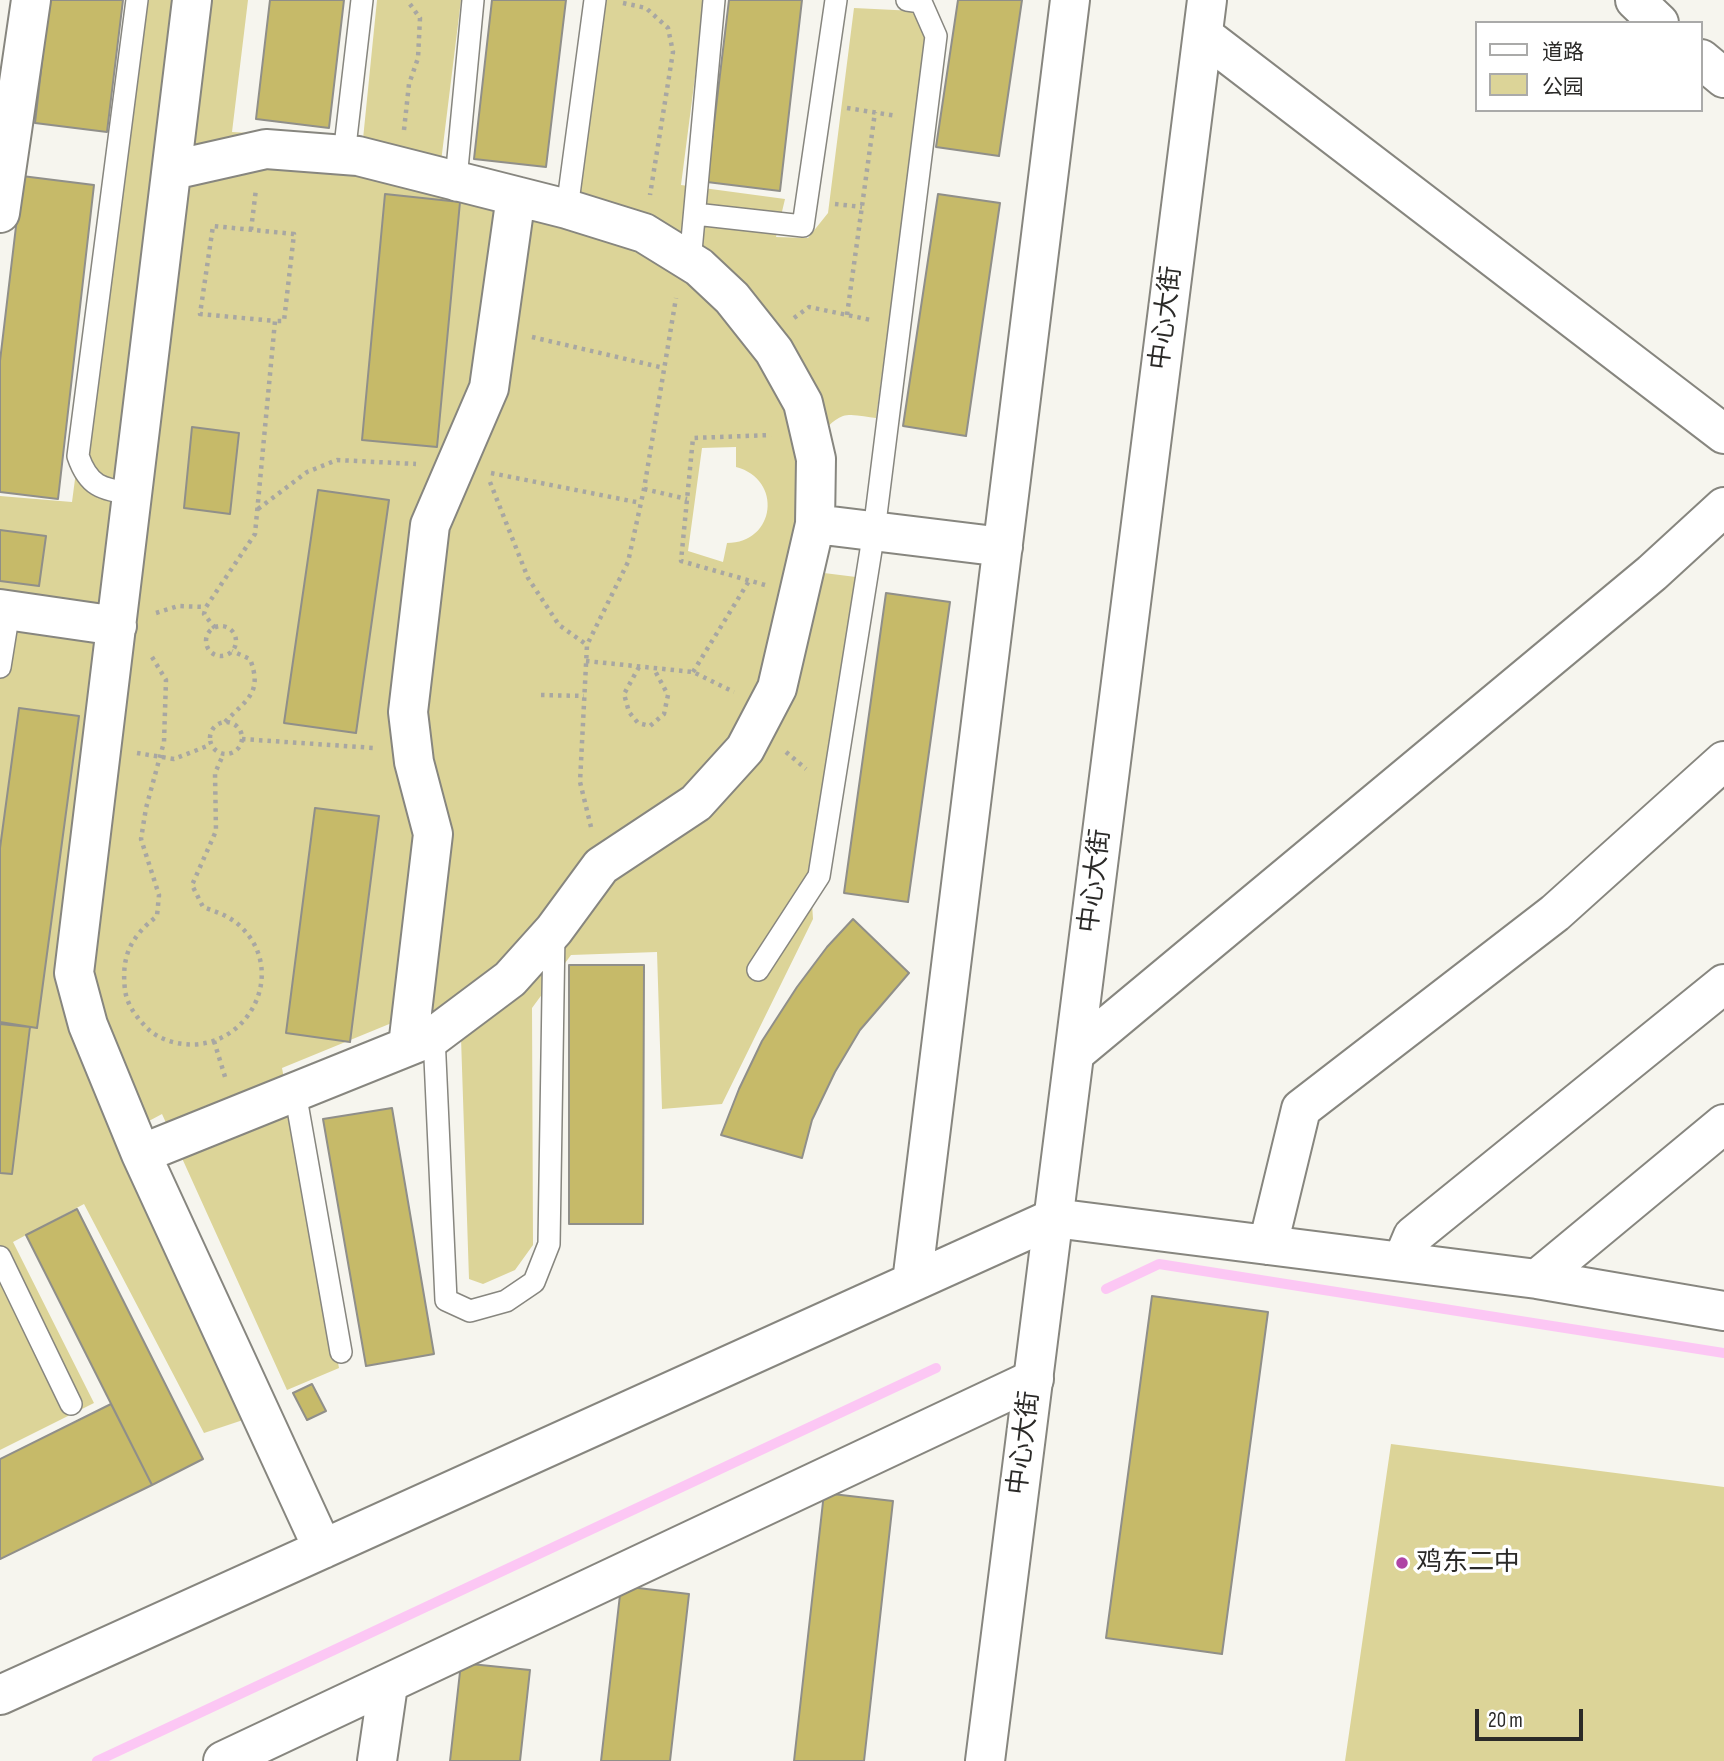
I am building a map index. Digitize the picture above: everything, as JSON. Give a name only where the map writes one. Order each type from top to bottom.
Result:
[{"type":"street","points":[[0,214],[31,0]]},
{"type":"street","points":[[192,0],[74,973],[88,1025],[141,1154],[323,1549]]},
{"type":"street","points":[[912,1282],[1070,0]]},
{"type":"street","points":[[1636,0],[1657,21]]},
{"type":"street","points":[[1205,17],[1724,435]]},
{"type":"street","name":"中心大街","points":[[985,1761],[1205,17]]},
{"type":"street","points":[[1703,61],[1724,78]]},
{"type":"street","points":[[141,1154],[421,1041],[510,979],[554,930],[601,866],[696,803],[745,749],[777,688],[815,524],[816,459],[803,403],[774,351],[732,298],[691,262],[644,233],[516,196],[455,188],[400,167],[344,155],[266,149],[173,170]]},
{"type":"street","points":[[421,1041],[433,834],[413,751],[408,712],[430,526],[489,388],[516,196]]},
{"type":"street","points":[[1075,1053],[1652,573],[1719,521]]},
{"type":"street","points":[[815,524],[1003,547]]},
{"type":"street","points":[[5,610],[117,626]]},
{"type":"street","points":[[1268,1245],[1301,1109],[1555,914],[1724,761]]},
{"type":"street","points":[[1402,1262],[1413,1236],[1724,984]]},
{"type":"street","points":[[1537,1279],[1724,1124]]},
{"type":"street","points":[[0,1695],[1054,1218],[1537,1279],[1724,1311]]},
{"type":"street","points":[[223,1761],[1034,1379]]},
{"type":"street","points":[[377,1761],[388,1685]]},
{"type":"lane","points":[[133,494],[104,489],[84,474],[78,456],[137,0]]},
{"type":"lane","points":[[344,155],[362,0]]},
{"type":"lane","points":[[455,188],[473,0]]},
{"type":"lane","points":[[567,209],[595,0]]},
{"type":"lane","points":[[691,262],[714,0]]},
{"type":"lane","points":[[695,214],[803,226],[836,0]]},
{"type":"lane","points":[[758,970],[819,876],[874,531],[936,36],[921,2],[907,0]]},
{"type":"lane","points":[[0,667],[5,610]]},
{"type":"lane","points":[[421,1041],[446,1300],[470,1311],[506,1301],[534,1282],[550,1244],[554,930]]},
{"type":"lane","points":[[295,1092],[341,1352]]},
{"type":"lane","points":[[0,1257],[71,1404]]},
{"type":"path","points":[[400,167],[409,84],[418,58],[419,45],[420,18],[407,0]]},
{"type":"path","points":[[619,2],[646,8],[668,28],[673,52],[644,233]]},
{"type":"path","points":[[821,104],[926,121]]},
{"type":"path","points":[[847,315],[875,113]]},
{"type":"path","points":[[251,230],[257,183]]},
{"type":"path","points":[[213,226],[294,234],[284,321],[275,321],[200,314],[213,226]]},
{"type":"path","points":[[601,866],[580,782],[587,645],[628,562],[644,489],[679,282],[691,262]]},
{"type":"path","points":[[763,339],[809,307],[900,325]]},
{"type":"path","points":[[215,628],[204,614],[205,607],[255,534],[275,321]]},
{"type":"path","points":[[497,329],[664,368]]},
{"type":"path","points":[[799,595],[681,561],[693,438],[810,433]]},
{"type":"path","points":[[486,472],[527,578],[559,625],[587,645]]},
{"type":"path","points":[[644,489],[687,499]]},
{"type":"path","points":[[692,672],[749,580]]},
{"type":"path","points":[[225,627],[232,632],[236,641],[232,651],[224,656],[214,654],[210,651],[206,638],[215,628],[225,627]]},
{"type":"path","points":[[147,649],[166,680],[164,742],[146,808],[141,839],[159,895],[157,916],[139,931],[128,951],[123,973],[126,997],[136,1017],[153,1034],[175,1043],[198,1046],[220,1040],[239,1027],[253,1010],[261,989],[261,967],[254,946],[242,928],[224,915],[203,907],[192,885],[216,831],[215,773],[223,755]]},
{"type":"path","points":[[225,722],[235,725],[242,739],[238,750],[223,755],[213,750],[212,729],[225,722],[254,690],[256,675],[250,659],[232,651]]},
{"type":"path","points":[[586,661],[692,672],[762,716],[832,793]]},
{"type":"path","points":[[639,667],[624,694],[629,712],[638,723],[650,726],[664,714],[668,695],[654,668]]},
{"type":"path","points":[[541,695],[584,696]]},
{"type":"path","points":[[242,739],[413,751]]},
{"type":"path","points":[[125,752],[174,759],[211,745]]},
{"type":"path","points":[[214,1041],[228,1087]]},
{"type":"green space","points":[[138,0],[248,0],[232,132],[363,139],[377,0],[461,0],[438,186],[567,223],[602,0],[705,0],[681,185],[785,199],[776,237],[808,238],[828,213],[854,8],[915,11],[927,37],[876,418],[843,416],[829,426],[818,441],[804,484],[796,530],[792,569],[856,577],[810,872],[813,919],[722,1104],[662,1109],[657,952],[571,955],[532,1008],[533,1245],[515,1270],[483,1284],[469,1279],[461,1038],[421,1011],[282,1068],[339,1368],[287,1390],[162,1114],[119,1137],[243,1420],[204,1433],[84,1204],[13,1242],[94,1403],[0,1450],[0,1173],[12,1174],[29,1027],[0,1022],[36,1027],[79,716],[19,708],[0,848],[0,581],[39,586],[46,536],[0,530],[0,496],[72,502]],"holes":[[[385,194],[460,202],[436,447],[362,440]],[[192,428],[239,433],[230,514],[184,507]],[[736,447],[736,467],[751,474],[761,484],[767,496],[768,510],[764,522],[756,533],[743,540],[727,543],[723,562],[688,551],[702,448]],[[318,490],[389,501],[356,733],[284,722]]]},
{"type":"green space","points":[[1391,1444],[1724,1487],[1724,1761],[1345,1761]]},
{"type":"building","points":[[49,0],[123,0],[107,132],[35,123]]},
{"type":"building","points":[[270,0],[344,0],[329,128],[256,119]]},
{"type":"building","points":[[492,0],[566,0],[546,167],[474,159]]},
{"type":"building","points":[[729,0],[802,0],[780,191],[707,182]]},
{"type":"building","points":[[958,0],[1022,0],[999,156],[936,147]]},
{"type":"building","points":[[22,176],[94,185],[58,499],[0,492],[0,361]]},
{"type":"building","points":[[385,194],[460,202],[437,447],[362,440]]},
{"type":"building","points":[[938,194],[1000,203],[966,436],[903,426]]},
{"type":"building","points":[[192,427],[239,433],[230,514],[184,508]]},
{"type":"building","points":[[318,490],[389,500],[356,733],[284,723]]},
{"type":"building","points":[[0,530],[46,536],[39,586],[0,581]]},
{"type":"building","points":[[886,593],[950,602],[908,902],[844,893]]},
{"type":"building","points":[[19,708],[79,716],[37,1028],[0,1022],[0,848]]},
{"type":"building","points":[[315,808],[379,816],[350,1042],[286,1033]]},
{"type":"building","points":[[853,919],[909,973],[860,1030],[835,1072],[812,1120],[802,1158],[721,1135],[762,1041],[797,987],[827,947]]},
{"type":"building","points":[[569,965],[644,965],[643,1224],[569,1224]]},
{"type":"building","points":[[0,1024],[30,1027],[12,1174],[0,1173]]},
{"type":"building","points":[[392,1108],[434,1354],[366,1366],[323,1119]]},
{"type":"building","points":[[77,1209],[203,1459],[152,1485],[26,1235]]},
{"type":"building","points":[[1152,1296],[1268,1312],[1222,1654],[1106,1638]]},
{"type":"building","points":[[312,1384],[326,1411],[307,1420],[293,1393]]},
{"type":"building","points":[[111,1404],[152,1485],[0,1559],[0,1459]]},
{"type":"building","points":[[824,1493],[893,1501],[864,1761],[794,1761]]},
{"type":"building","points":[[621,1586],[689,1594],[670,1761],[601,1761]]},
{"type":"building","points":[[461,1663],[530,1670],[520,1761],[450,1761]]},
{"type":"waterway","points":[[1106,1289],[1159,1264],[1724,1353]]},
{"type":"waterway","points":[[97,1761],[936,1368]]},
{"type":"place","name":"鸡东二中","points":[[1402,1563]]}]
